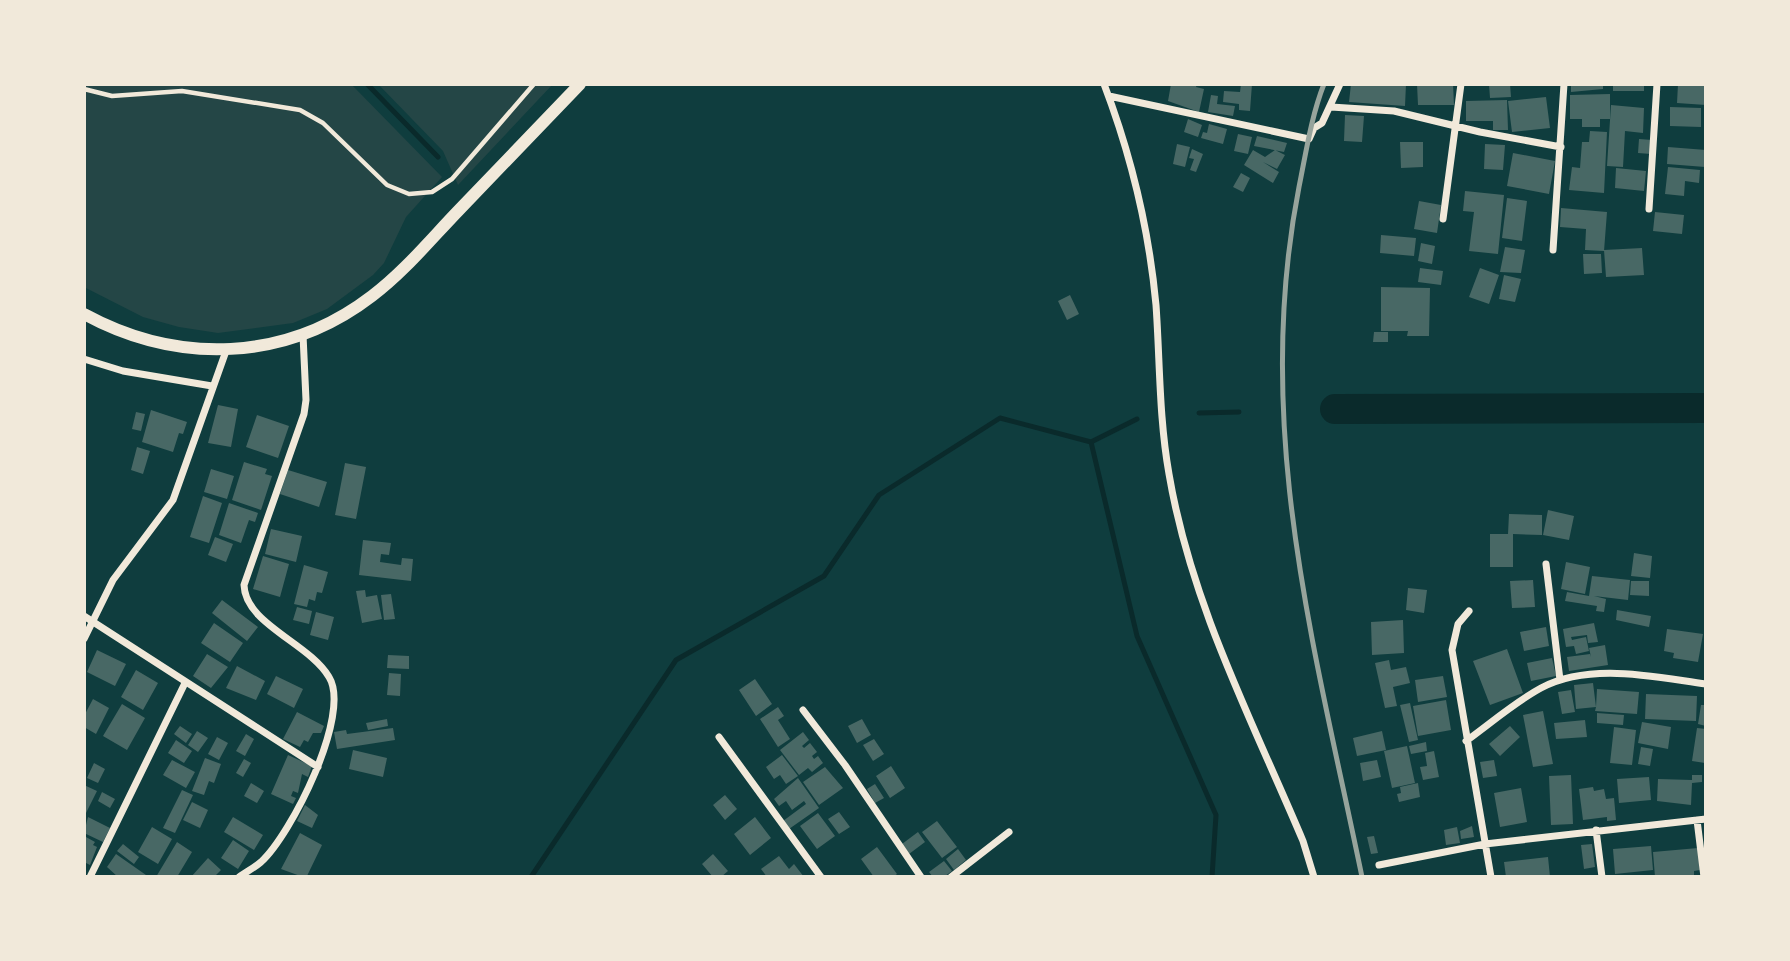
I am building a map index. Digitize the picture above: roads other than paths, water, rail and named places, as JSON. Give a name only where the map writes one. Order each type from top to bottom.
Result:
[{"type":"main road","points":[[84,314],[110,327],[172,348],[226,351],[270,345],[332,323],[389,283],[580,84]]},
{"type":"street","points":[[1104,84],[1133,166],[1156,304],[1159,401],[1169,474],[1184,549],[1205,611],[1303,841],[1314,877]]},
{"type":"street","points":[[1109,96],[1309,138],[1314,128],[1322,123],[1340,84]]},
{"type":"street","points":[[1444,219],[1461,84]]},
{"type":"street","points":[[1553,250],[1563,84]]},
{"type":"street","points":[[1649,209],[1657,84]]},
{"type":"street","points":[[1331,107],[1394,111],[1561,148]]},
{"type":"street","points":[[239,877],[262,861],[275,842],[318,767],[335,712],[330,677],[253,610],[246,601],[244,584],[304,414],[306,400],[303,335]]},
{"type":"street","points":[[84,639],[113,580],[170,507],[226,351]]},
{"type":"street","points":[[84,359],[123,371],[212,387]]},
{"type":"street","points":[[1546,564],[1560,680]]},
{"type":"street","points":[[1469,611],[1458,624],[1452,650],[1491,877]]},
{"type":"street","points":[[84,616],[318,767]]},
{"type":"street","points":[[1466,741],[1528,696],[1560,680],[1592,675],[1626,675],[1706,684]]},
{"type":"street","points":[[90,877],[185,683]]},
{"type":"street","points":[[803,710],[845,765],[921,877]]},
{"type":"street","points":[[719,737],[821,877]]},
{"type":"street","points":[[1379,865],[1485,844],[1702,820],[1704,877]]},
{"type":"street","points":[[1596,830],[1602,877]]},
{"type":"street","points":[[951,877],[1009,832]]},
{"type":"lane","points":[[84,89],[112,96],[182,91],[300,110],[323,123],[387,186],[409,194],[432,192],[452,179],[534,84]]},
{"type":"waterway","points":[[367,84],[438,157]]},
{"type":"waterway","points":[[1335,409],[1706,408]]},
{"type":"waterway","points":[[1199,413],[1239,412]]},
{"type":"waterway","points":[[531,877],[676,660],[824,576],[879,495],[1000,418],[1091,442],[1137,419]]},
{"type":"waterway","points":[[1091,442],[1137,636],[1216,815],[1212,877]]},
{"type":"railway","points":[[1324,84],[1299,187],[1286,275],[1282,363],[1286,449],[1295,534],[1309,619],[1362,877]]}]
